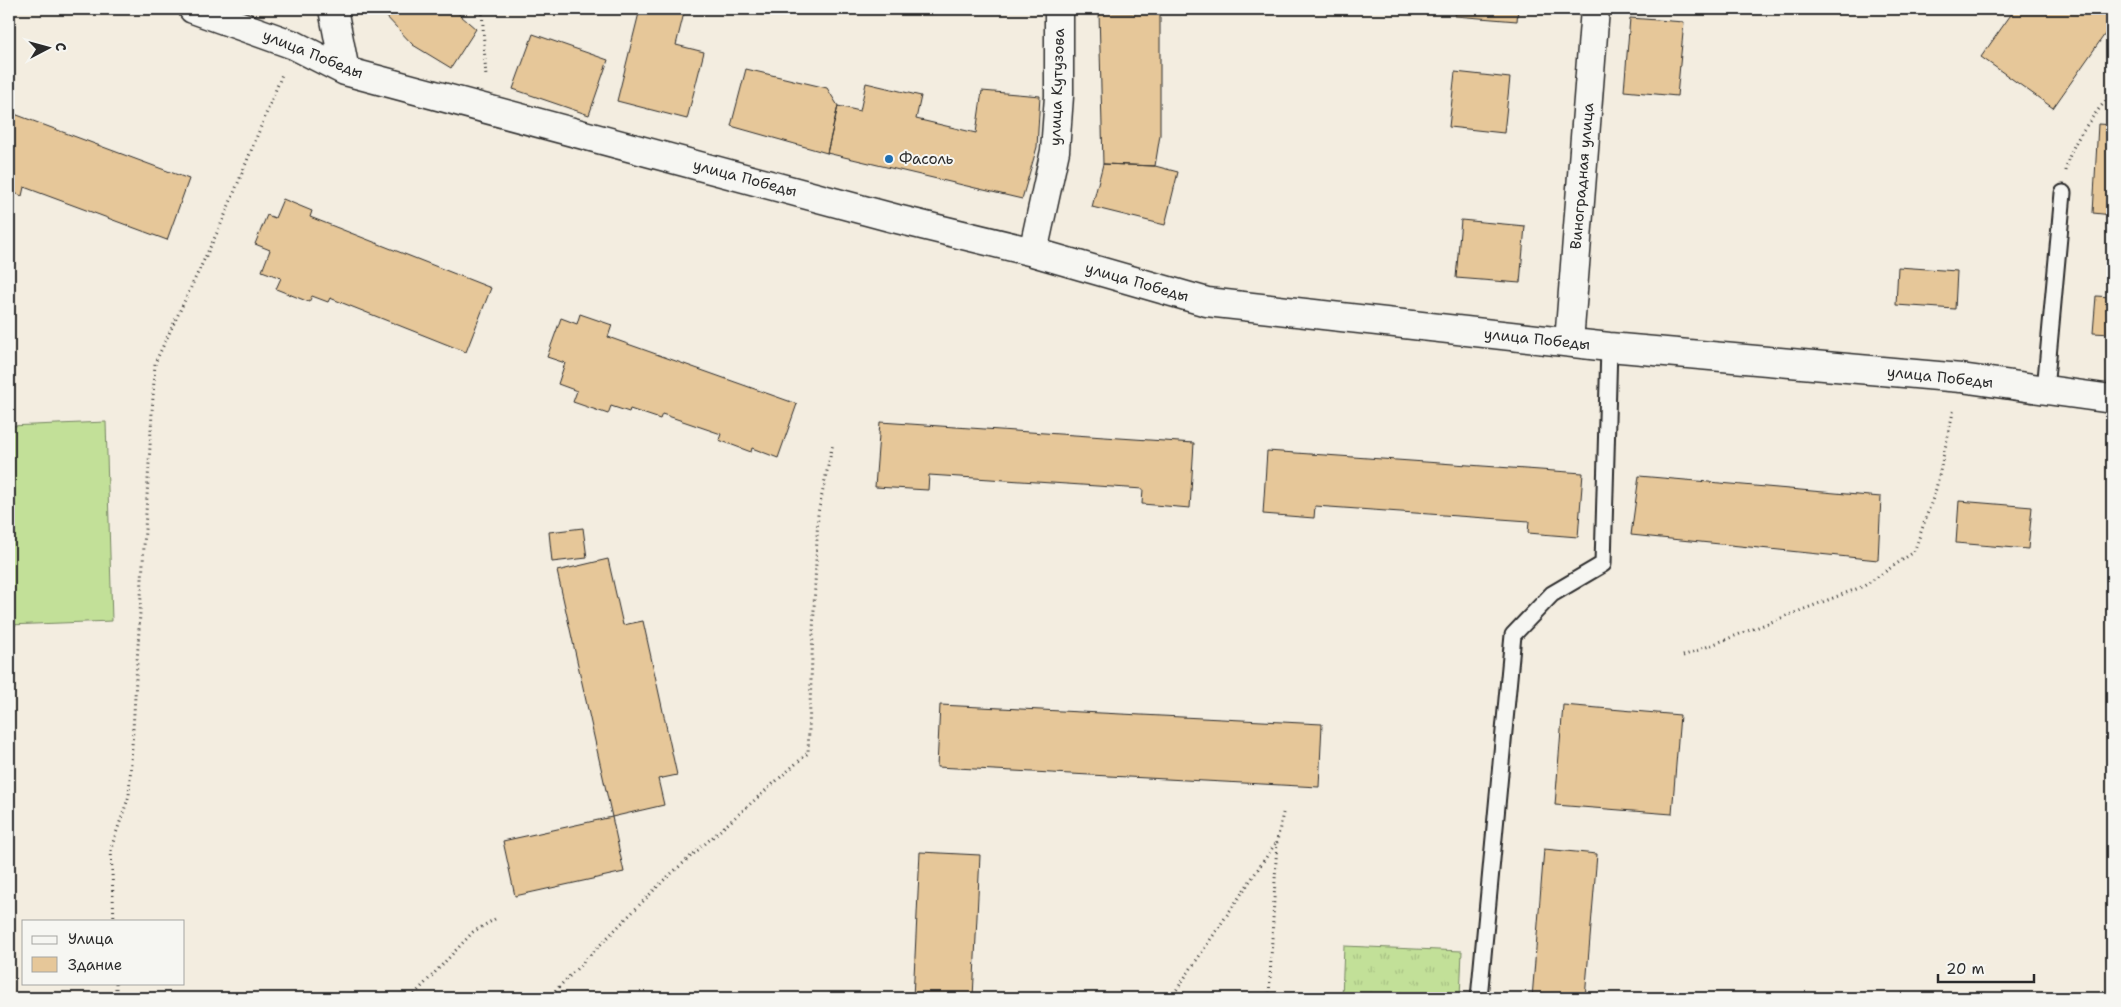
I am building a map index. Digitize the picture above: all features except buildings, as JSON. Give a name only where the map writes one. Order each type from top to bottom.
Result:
[{"type":"street","name":"улица Победы","points":[[193,9],[294,45],[345,71],[888,217],[1033,252],[1207,302],[1609,347],[1961,378],[2112,399]]},
{"type":"street","points":[[333,9],[345,71]]},
{"type":"street","name":"улица Кутузова","points":[[1033,252],[1055,151],[1059,96],[1059,9]]},
{"type":"street","name":"Виноградная улица","points":[[1569,342],[1595,9]]},
{"type":"lane","points":[[2045,390],[2063,193]]},
{"type":"lane","points":[[1479,998],[1513,635],[1552,594],[1603,564],[1609,347]]},
{"type":"path","points":[[482,9],[488,109]]},
{"type":"path","points":[[114,920],[111,848],[129,796],[154,363],[222,220],[294,45]]},
{"type":"path","points":[[2063,193],[2067,160],[2091,118],[2112,93]]},
{"type":"path","points":[[1683,656],[1864,586],[1914,552],[1936,490],[1961,378]]},
{"type":"path","points":[[548,998],[664,880],[808,753],[818,513],[833,443]]},
{"type":"path","points":[[1269,998],[1277,841],[1282,813]]},
{"type":"path","points":[[1171,998],[1277,841]]},
{"type":"path","points":[[411,998],[473,932],[495,919]]},
{"type":"path","points":[[116,984],[116,998]]},
{"type":"green space","points":[[106,422],[112,621],[9,625],[9,426]]},
{"type":"green space","points":[[1344,946],[1462,951],[1460,998],[1342,998]]},
{"type":"place","name":"Фасоль","points":[[889,159]]}]
